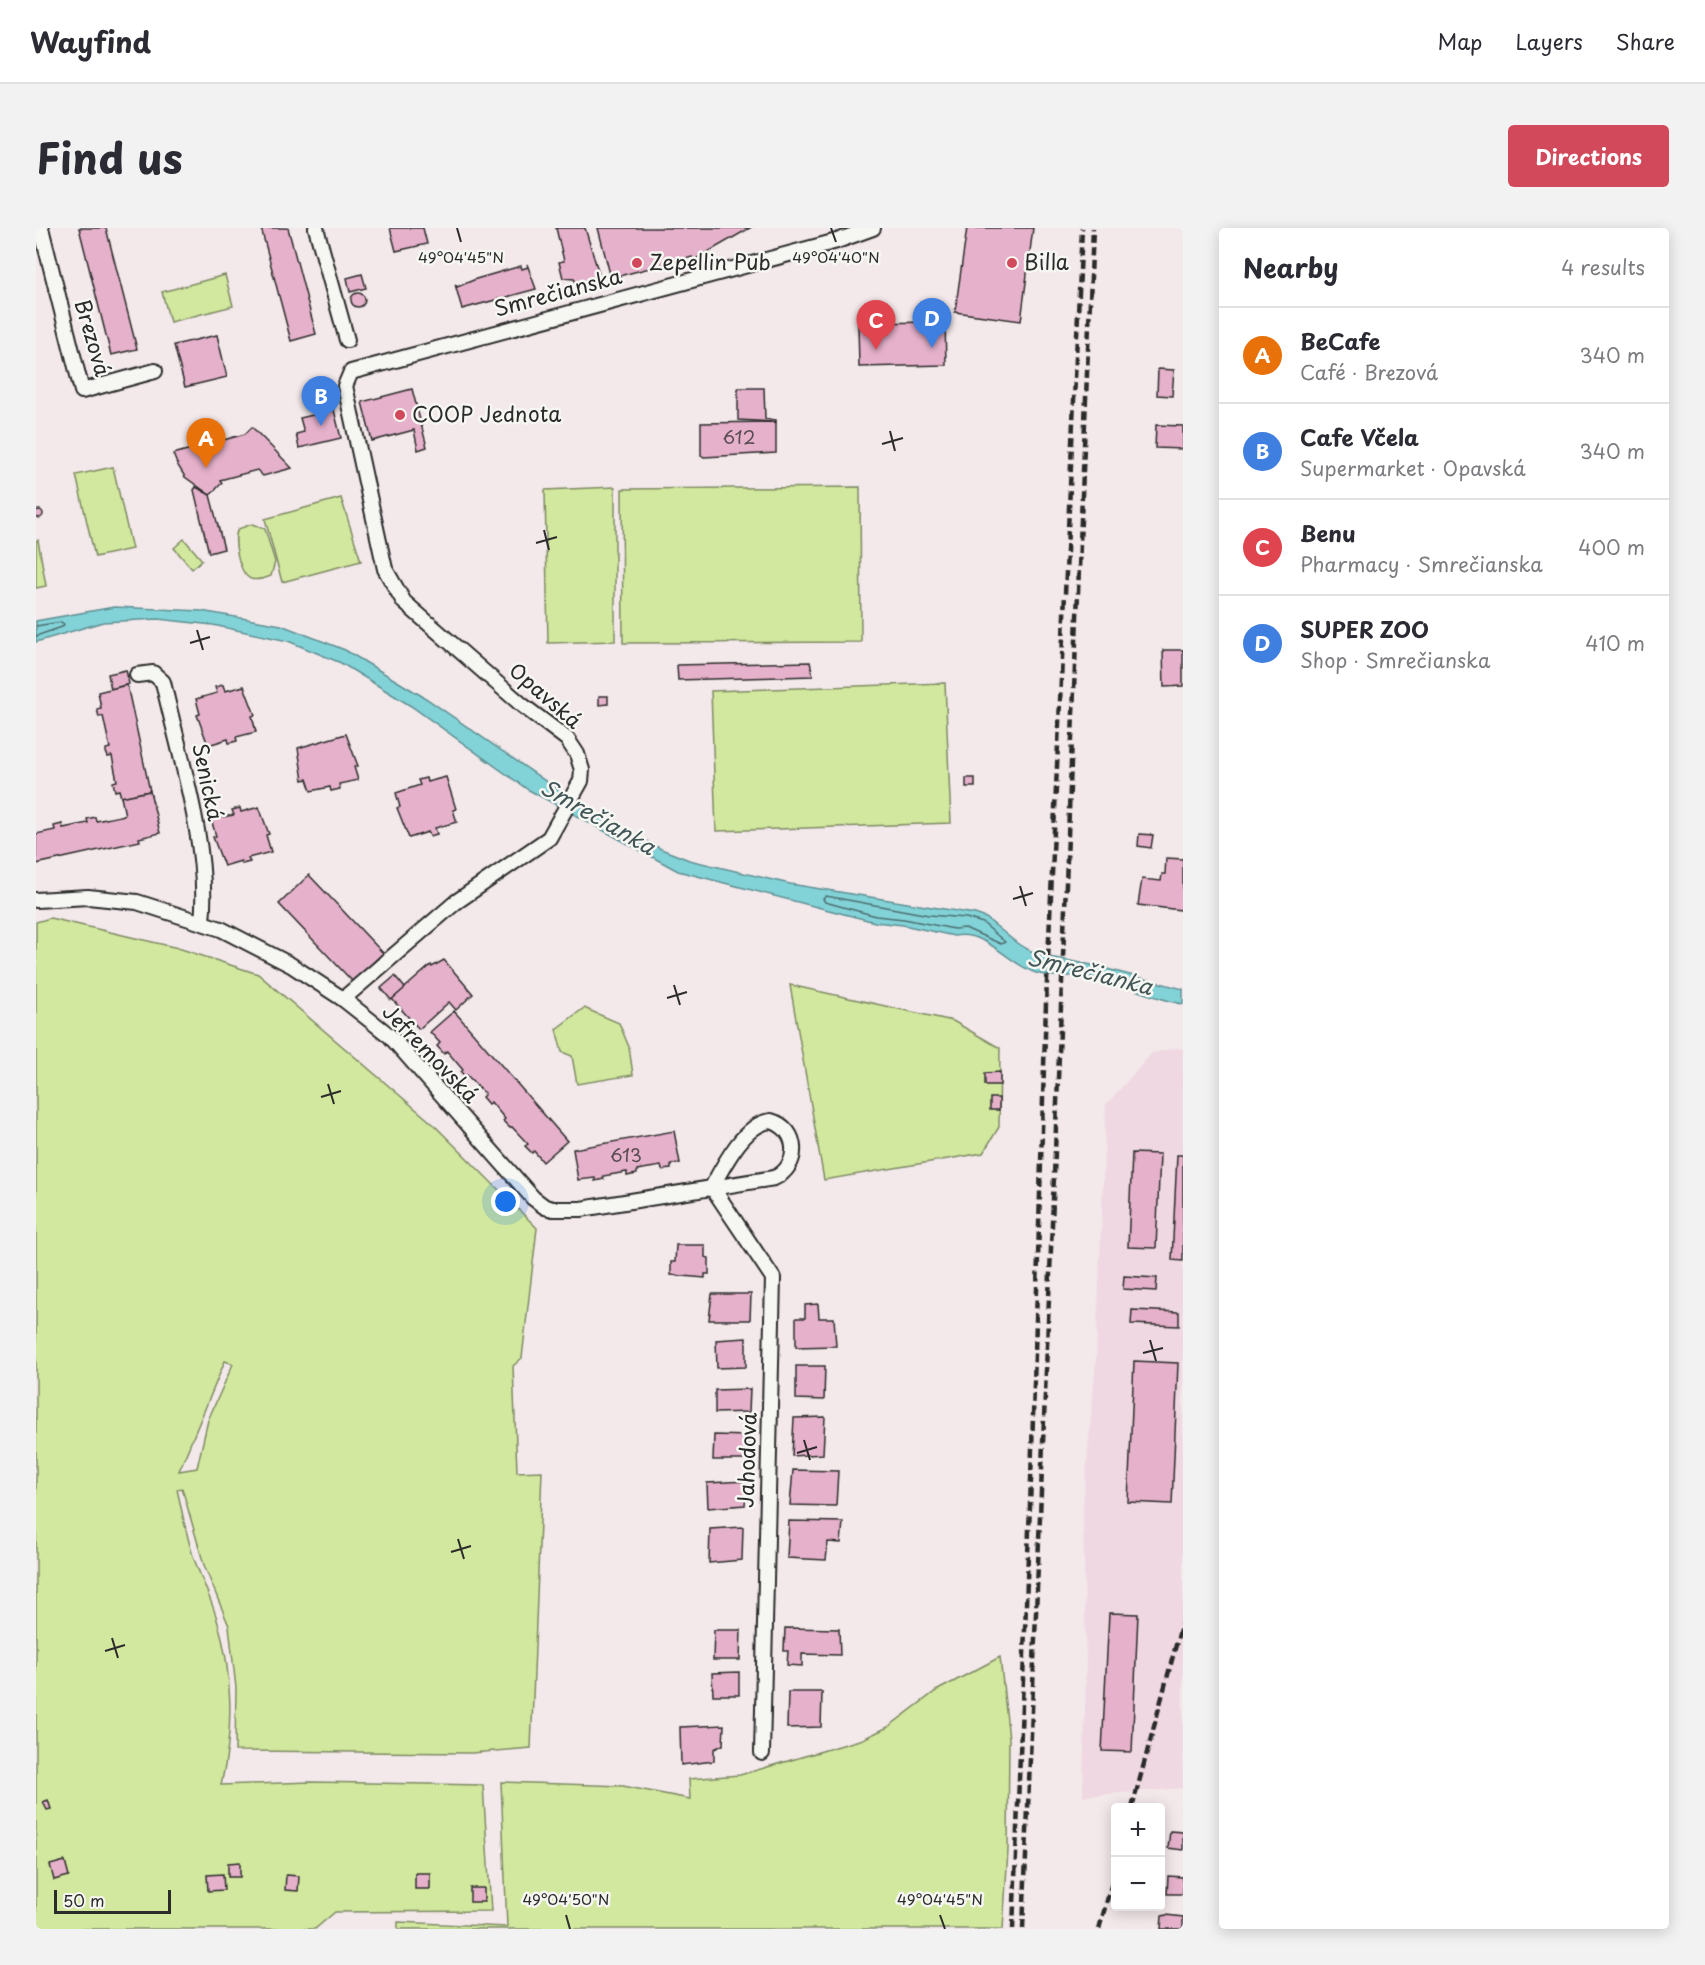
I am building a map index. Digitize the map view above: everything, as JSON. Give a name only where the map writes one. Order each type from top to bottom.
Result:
[{"type":"street","name":"Brezová","points":[[41,228],[82,391],[155,371]]},
{"type":"street","points":[[316,228],[347,340]]},
{"type":"street","name":"Smrečianska","points":[[358,370],[837,241],[873,228]]},
{"type":"street","name":"Opavská","points":[[343,999],[456,902],[549,838],[581,781],[582,770],[577,754],[567,740],[522,705],[404,603],[394,588],[385,568],[345,386],[347,377],[358,370]]},
{"type":"street","name":"Senická","points":[[137,675],[153,673],[163,682],[197,839],[204,906],[202,921]]},
{"type":"street","name":"Jefremovská","points":[[36,900],[110,897],[202,921],[264,949],[343,999],[390,1036],[533,1198],[545,1207],[581,1209],[712,1187],[782,1175],[788,1170],[794,1155],[785,1128],[771,1121],[756,1124],[723,1166],[712,1187]]},
{"type":"street","name":"Jahodová","points":[[712,1187],[773,1278],[762,1753]]},
{"type":"shaded area","points":[[1183,1049],[1183,1788],[1083,1796],[1086,1665],[1083,1509],[1096,1360],[1106,1105],[1152,1053]]},
{"type":"green space","points":[[225,275],[233,306],[170,322],[162,292]]},
{"type":"green space","points":[[113,467],[132,549],[95,557],[76,475]]},
{"type":"green space","points":[[615,487],[615,641],[548,643],[545,490]]},
{"type":"green space","points":[[860,487],[861,642],[623,643],[622,489]]},
{"type":"green space","points":[[341,498],[361,561],[282,582],[265,519]]},
{"type":"green space","points":[[252,524],[265,529],[275,562],[271,576],[259,579],[251,579],[247,576],[240,564],[236,548],[238,529]]},
{"type":"green space","points":[[184,539],[202,560],[192,569],[174,548]]},
{"type":"green space","points":[[38,540],[46,586],[36,588],[36,541]]},
{"type":"green space","points":[[945,683],[951,823],[716,831],[711,691]]},
{"type":"green space","points":[[50,918],[178,948],[258,974],[432,1123],[537,1228],[522,1358],[513,1366],[517,1472],[542,1471],[531,1748],[471,1753],[235,1751],[236,1688],[229,1626],[204,1565],[182,1488],[177,1489],[186,1531],[216,1616],[226,1658],[230,1722],[221,1785],[311,1782],[483,1785],[491,1911],[335,1912],[315,1929],[36,1929],[36,922]],"holes":[[[225,1361],[233,1364],[208,1420],[197,1468],[179,1471]]]},
{"type":"green space","points":[[790,985],[953,1021],[1000,1048],[999,1127],[983,1153],[824,1180]]},
{"type":"green space","points":[[584,1008],[619,1023],[629,1047],[633,1075],[577,1084],[572,1056],[562,1052],[556,1029]]},
{"type":"green space","points":[[1000,1657],[1009,1739],[1008,1850],[1003,1929],[398,1929],[398,1922],[507,1927],[501,1782],[623,1786],[690,1799],[689,1779],[740,1775],[863,1739],[888,1727],[936,1691]]},
{"type":"water","name":"Smrečianka","points":[[114,607],[201,611],[281,625],[345,650],[427,699],[580,805],[661,849],[689,860],[790,884],[975,914],[986,918],[1018,944],[1038,955],[1092,965],[1183,989],[1183,1004],[1091,977],[1049,976],[1036,973],[1026,969],[987,943],[966,935],[954,936],[903,925],[875,922],[678,871],[527,789],[411,706],[341,663],[288,641],[213,625],[158,619],[103,622],[36,642],[36,621]]},
{"type":"building","points":[[79,228],[106,228],[137,349],[111,355]]},
{"type":"building","points":[[261,228],[288,228],[316,334],[291,341]]},
{"type":"building","points":[[390,228],[423,228],[427,244],[396,251]]},
{"type":"building","points":[[556,228],[585,228],[599,274],[595,287],[589,291],[588,286],[577,284],[574,279],[563,278],[559,262],[564,261]]},
{"type":"building","points":[[598,228],[750,228],[694,260],[692,257],[611,278]]},
{"type":"building","points":[[967,228],[1033,228],[1021,321],[955,312]]},
{"type":"building","points":[[527,264],[536,289],[462,309],[455,284],[457,287],[521,266],[522,269],[528,267]]},
{"type":"building","points":[[362,274],[366,288],[350,292],[347,278]]},
{"type":"building","points":[[358,293],[363,295],[365,300],[363,305],[358,307],[353,305],[351,300],[353,295]]},
{"type":"building","points":[[945,322],[946,365],[859,367],[858,323]]},
{"type":"building","points":[[217,335],[227,377],[185,387],[174,345]]},
{"type":"building","points":[[1158,369],[1174,370],[1172,396],[1157,395]]},
{"type":"building","points":[[738,388],[764,388],[765,419],[776,420],[776,422],[738,420]]},
{"type":"building","points":[[412,389],[427,447],[418,450],[414,430],[372,441],[362,402]]},
{"type":"building","points":[[334,410],[341,438],[299,448],[296,434],[304,432],[300,418]]},
{"type":"building","points":[[776,422],[776,453],[704,457],[701,455],[701,423]]},
{"type":"building","points":[[1156,425],[1183,426],[1183,449],[1155,448]]},
{"type":"building","points":[[252,427],[292,468],[263,476],[257,470],[220,480],[222,483],[210,495],[185,477],[177,464],[173,454],[245,434]]},
{"type":"building","points":[[196,487],[210,495],[224,549],[209,553],[194,490]]},
{"type":"building","points":[[39,510],[43,514],[39,518],[35,514]]},
{"type":"building","points":[[1163,650],[1183,650],[1183,686],[1164,687]]},
{"type":"building","points":[[810,662],[813,676],[678,680],[677,665]]},
{"type":"building","points":[[126,670],[129,684],[111,689],[108,674]]},
{"type":"building","points":[[127,685],[150,791],[121,797],[119,790],[115,791],[113,782],[117,781],[112,756],[108,757],[106,752],[106,749],[110,748],[103,716],[99,717],[97,709],[101,708],[98,692]]},
{"type":"building","points":[[223,685],[225,691],[244,686],[255,715],[252,716],[256,732],[236,737],[237,741],[229,743],[228,739],[208,745],[197,715],[200,714],[196,699],[217,693],[215,687]]},
{"type":"building","points":[[599,696],[608,696],[608,704],[599,705]]},
{"type":"building","points":[[346,734],[358,766],[354,767],[358,780],[339,784],[340,789],[331,791],[330,787],[311,791],[307,779],[303,780],[298,748]]},
{"type":"building","points":[[446,777],[456,809],[453,810],[457,822],[435,828],[437,834],[430,836],[428,832],[409,838],[397,808],[400,807],[396,793],[420,785],[418,780],[426,778],[427,782]]},
{"type":"building","points":[[966,778],[975,778],[975,787],[966,787]]},
{"type":"building","points":[[150,791],[160,833],[139,838],[140,841],[36,864],[36,834],[55,830],[54,826],[62,824],[63,828],[88,823],[87,819],[95,817],[96,821],[125,815],[121,797]]},
{"type":"building","points":[[259,807],[269,834],[266,835],[271,852],[248,858],[250,862],[242,864],[241,861],[224,866],[213,837],[216,836],[211,819],[234,815],[232,810],[240,808],[241,812]]},
{"type":"building","points":[[1139,834],[1153,835],[1151,848],[1138,846]]},
{"type":"building","points":[[1166,858],[1183,859],[1183,913],[1181,910],[1138,905],[1142,879],[1161,881],[1162,874],[1165,874]]},
{"type":"building","points":[[309,875],[383,953],[353,982],[279,904]]},
{"type":"building","points":[[444,960],[473,994],[456,1010],[449,1002],[419,1029],[392,999],[431,965],[432,967]]},
{"type":"building","points":[[395,976],[405,988],[391,1000],[381,988]]},
{"type":"building","points":[[454,1011],[567,1141],[543,1162],[534,1151],[532,1153],[525,1146],[528,1144],[512,1127],[510,1128],[503,1121],[505,1119],[491,1102],[488,1104],[482,1097],[485,1094],[467,1075],[465,1077],[461,1072],[463,1070],[447,1051],[444,1054],[437,1046],[440,1043],[430,1032]]},
{"type":"building","points":[[1000,1072],[1000,1085],[985,1085],[985,1073]]},
{"type":"building","points":[[990,1098],[999,1098],[999,1110],[990,1110]]},
{"type":"building","points":[[674,1131],[680,1163],[671,1164],[671,1169],[662,1170],[661,1166],[637,1170],[637,1174],[627,1176],[627,1172],[603,1176],[604,1179],[595,1181],[595,1178],[578,1180],[573,1149]]},
{"type":"building","points":[[1132,1153],[1160,1154],[1156,1248],[1128,1247]]},
{"type":"building","points":[[1177,1155],[1183,1155],[1183,1261],[1172,1260]]},
{"type":"building","points":[[676,1245],[705,1245],[705,1257],[709,1258],[709,1274],[705,1274],[705,1278],[671,1275],[671,1262],[675,1262]]},
{"type":"building","points":[[1124,1276],[1157,1278],[1156,1291],[1123,1289]]},
{"type":"building","points":[[712,1294],[751,1294],[750,1320],[709,1320]]},
{"type":"building","points":[[818,1304],[819,1318],[834,1318],[836,1346],[796,1347],[796,1318],[805,1318],[805,1305]]},
{"type":"building","points":[[1132,1310],[1179,1312],[1179,1326],[1131,1324]]},
{"type":"building","points":[[746,1338],[746,1367],[717,1368],[716,1340]]},
{"type":"building","points":[[1134,1361],[1178,1363],[1172,1504],[1128,1502]]},
{"type":"building","points":[[796,1366],[825,1366],[824,1400],[796,1399]]},
{"type":"building","points":[[750,1389],[749,1412],[715,1413],[715,1390]]},
{"type":"building","points":[[825,1417],[823,1454],[792,1456],[794,1418]]},
{"type":"building","points":[[714,1435],[749,1436],[747,1460],[713,1460]]},
{"type":"building","points":[[793,1470],[838,1471],[836,1506],[790,1505]]},
{"type":"building","points":[[747,1481],[745,1505],[708,1508],[707,1483]]},
{"type":"building","points":[[789,1521],[843,1522],[841,1543],[828,1542],[826,1560],[787,1558]]},
{"type":"building","points":[[743,1527],[742,1560],[709,1563],[710,1529]]},
{"type":"building","points":[[1109,1613],[1138,1614],[1132,1752],[1102,1751]]},
{"type":"building","points":[[785,1628],[839,1629],[840,1655],[802,1654],[802,1666],[787,1665],[788,1651],[784,1651]]},
{"type":"building","points":[[714,1630],[741,1630],[740,1660],[713,1660]]},
{"type":"building","points":[[739,1672],[739,1695],[713,1695],[712,1673]]},
{"type":"building","points":[[788,1692],[822,1692],[821,1727],[787,1728]]},
{"type":"building","points":[[724,1725],[723,1745],[714,1749],[714,1761],[681,1765],[680,1727]]},
{"type":"building","points":[[48,1800],[51,1809],[47,1810],[43,1802]]},
{"type":"building","points":[[1170,1831],[1183,1832],[1183,1850],[1168,1848]]},
{"type":"building","points":[[65,1861],[69,1876],[54,1880],[50,1865]]},
{"type":"building","points":[[240,1862],[240,1877],[228,1877],[228,1863]]},
{"type":"building","points":[[415,1873],[430,1873],[430,1889],[415,1889]]},
{"type":"building","points":[[223,1874],[224,1890],[208,1891],[207,1875]]},
{"type":"building","points":[[286,1875],[299,1876],[298,1891],[285,1890]]},
{"type":"building","points":[[1168,1876],[1183,1877],[1183,1894],[1167,1894]]},
{"type":"building","points":[[470,1888],[484,1888],[484,1902],[470,1902]]},
{"type":"building","points":[[1162,1916],[1183,1917],[1183,1929],[1161,1929]]},
{"type":"railway","points":[[1013,1929],[1031,1480],[1046,1003],[1082,228]]},
{"type":"railway","points":[[1023,1929],[1093,228]]},
{"type":"railway","points":[[1133,1803],[1183,1619]]},
{"type":"railway","points":[[1099,1929],[1111,1886]]},
{"type":"place","name":"Zepellin Pub","points":[[637,263]]},
{"type":"place","name":"Billa","points":[[1012,263]]},
{"type":"place","name":"SUPER ZOO","points":[[932,348]]},
{"type":"place","name":"Benu","points":[[876,350]]},
{"type":"place","name":"COOP Jednota","points":[[400,415]]},
{"type":"place","name":"Cafe Včela","points":[[321,426]]},
{"type":"place","name":"BeCafe","points":[[206,468]]}]
